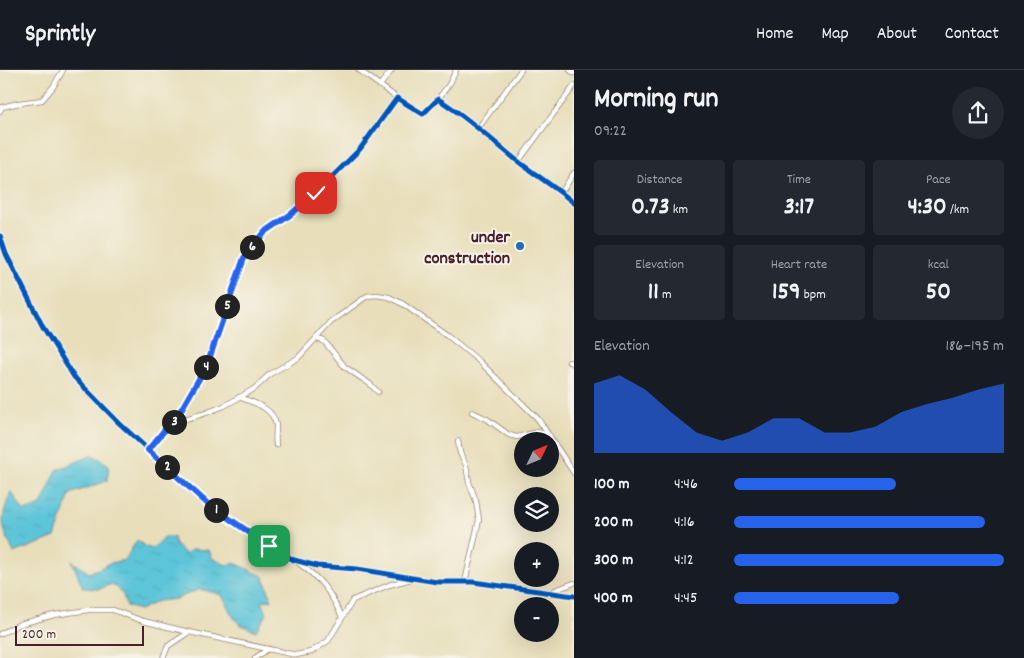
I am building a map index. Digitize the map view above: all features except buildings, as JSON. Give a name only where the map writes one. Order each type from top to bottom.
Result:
[{"type":"street","points":[[0,111],[2,107],[42,100],[53,87],[63,70]]},
{"type":"street","points":[[359,70],[397,98],[423,114],[438,99],[450,83],[456,70]]},
{"type":"street","points":[[380,85],[392,70]]},
{"type":"street","points":[[479,127],[521,70]]},
{"type":"street","points":[[570,70],[574,73]]},
{"type":"street","points":[[518,162],[574,86]]},
{"type":"street","points":[[174,422],[207,365],[244,258],[265,232],[290,215],[316,193],[360,149],[397,98]]},
{"type":"street","points":[[438,99],[479,127],[518,162],[562,192],[574,204]]},
{"type":"street","points":[[562,192],[574,173]]},
{"type":"street","points":[[0,236],[6,254],[44,327],[74,377],[148,450],[208,504],[269,546],[310,571],[332,595],[342,616]]},
{"type":"street","points":[[148,450],[168,426],[174,422],[202,414],[254,389],[270,374],[298,358],[331,322],[368,296],[377,295],[389,297],[403,304],[479,361],[513,393],[520,403],[531,411],[547,432]]},
{"type":"street","points":[[317,339],[324,340],[345,367],[370,384],[378,392]]},
{"type":"street","points":[[240,397],[260,405],[271,413],[276,425],[276,445]]},
{"type":"street","points":[[472,412],[487,418],[514,436]]},
{"type":"street","points":[[458,442],[476,501],[479,520],[465,582]]},
{"type":"street","points":[[559,450],[574,473]]},
{"type":"street","points":[[294,560],[317,566],[357,569],[437,582],[465,582],[574,596]]},
{"type":"street","points":[[0,634],[20,624],[54,615],[88,610],[113,610],[143,621],[296,655],[311,652],[328,641],[352,600],[389,585],[414,578]]},
{"type":"street","points":[[549,593],[574,583]]},
{"type":"street","points":[[163,658],[168,646],[189,632]]},
{"type":"street","points":[[255,658],[268,649]]},
{"type":"water","points":[[93,455],[109,465],[107,481],[70,494],[55,537],[14,553],[6,535],[3,522],[11,491],[24,511],[41,505],[57,470]]},
{"type":"water","points":[[165,537],[173,537],[175,545],[186,554],[192,549],[209,550],[212,558],[226,565],[235,563],[263,576],[272,600],[262,601],[267,614],[256,631],[237,622],[222,595],[200,589],[176,599],[158,601],[139,610],[126,606],[123,595],[112,584],[99,589],[83,588],[72,561],[89,573],[111,563],[125,560],[137,540],[144,546],[152,549]]},
{"type":"cycle path","points":[[174,422],[207,365],[243,258],[265,232],[290,215],[316,193],[360,149],[397,98],[423,114],[438,99],[468,120],[515,159],[574,203]]},
{"type":"cycle path","points":[[0,236],[6,254],[43,327],[74,377],[119,423],[208,504],[269,546],[294,560],[317,566],[357,569],[437,582],[473,582],[574,596]]},
{"type":"place","name":"under construction","points":[[520,246]]},
{"type":"route","points":[[269,546],[208,504],[148,450],[168,426],[174,422],[207,365],[244,258],[265,232],[290,215],[316,193]]}]
